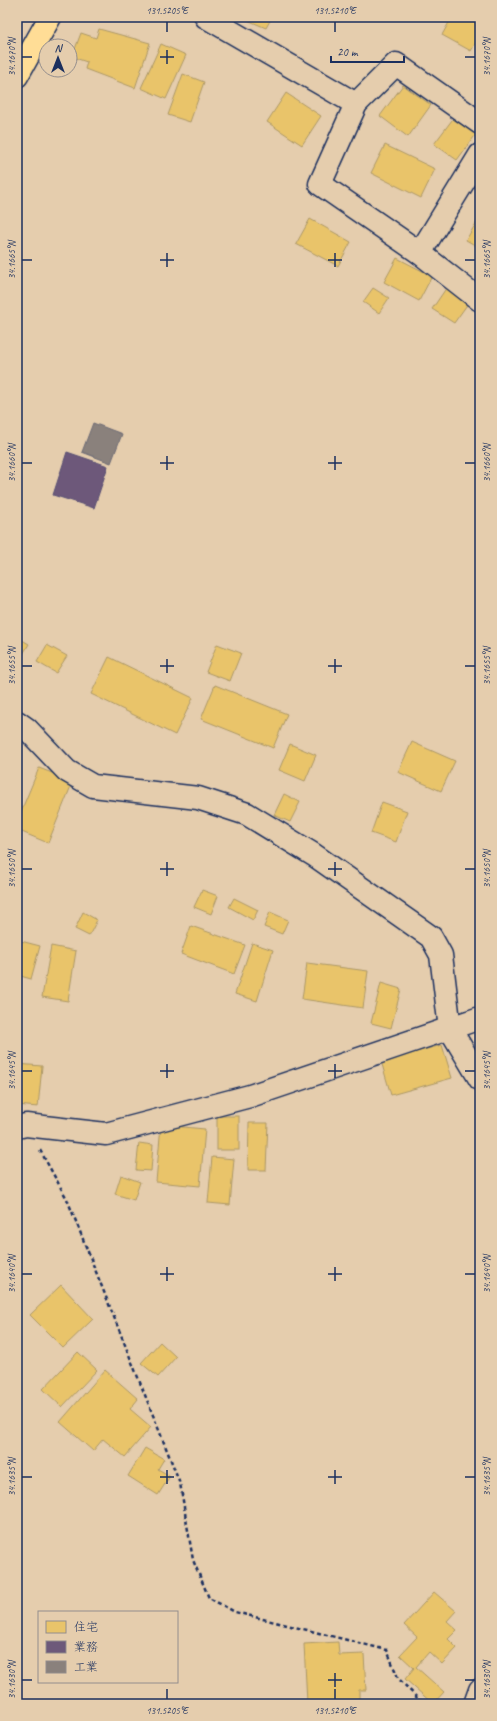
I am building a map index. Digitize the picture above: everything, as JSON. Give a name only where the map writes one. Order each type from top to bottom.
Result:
[{"type":"main road","points":[[17,76],[50,17]]},
{"type":"street","points":[[206,17],[356,104]]},
{"type":"street","points":[[480,123],[396,64],[356,104],[320,184],[420,253],[480,300]]},
{"type":"street","points":[[420,253],[480,155]]},
{"type":"street","points":[[17,722],[27,729],[67,771],[93,786],[198,798],[247,814],[314,855],[403,916],[431,938],[441,955],[450,1029],[480,1079]]},
{"type":"street","points":[[21,1126],[106,1134],[250,1096],[480,1018]]},
{"type":"street","points":[[475,1704],[480,1690]]},
{"type":"path","points":[[21,1126],[67,1199],[180,1483],[193,1560],[209,1598],[235,1612],[387,1650],[398,1678],[423,1704]]},
{"type":"building: 住宅","points":[[246,17],[272,17],[266,28],[245,19]]},
{"type":"building: 住宅","points":[[452,17],[466,17],[480,25],[480,35],[471,51],[442,35]]},
{"type":"building: 住宅","points":[[99,29],[150,43],[135,88],[85,69],[87,62],[78,59],[78,41],[81,33],[96,38]]},
{"type":"building: 住宅","points":[[161,44],[186,55],[166,99],[141,88]]},
{"type":"building: 住宅","points":[[183,74],[204,82],[190,122],[168,115]]},
{"type":"building: 住宅","points":[[403,85],[431,105],[408,137],[380,116]]},
{"type":"building: 住宅","points":[[286,93],[321,116],[302,145],[267,122]]},
{"type":"building: 住宅","points":[[455,116],[477,133],[457,160],[434,144]]},
{"type":"building: 住宅","points":[[385,145],[435,169],[421,198],[371,173]]},
{"type":"building: 住宅","points":[[310,219],[351,242],[338,266],[296,244]]},
{"type":"building: 住宅","points":[[478,220],[480,221],[480,248],[466,240]]},
{"type":"building: 住宅","points":[[397,258],[432,276],[419,301],[384,282]]},
{"type":"building: 住宅","points":[[447,287],[469,302],[454,323],[432,309]]},
{"type":"building: 住宅","points":[[373,288],[389,298],[379,313],[363,302]]},
{"type":"building: 住宅","points":[[17,637],[29,644],[17,664]]},
{"type":"building: 住宅","points":[[217,644],[241,653],[230,681],[206,672]]},
{"type":"building: 住宅","points":[[47,645],[67,656],[56,673],[37,662]]},
{"type":"building: 住宅","points":[[109,657],[193,698],[175,735],[91,694]]},
{"type":"building: 住宅","points":[[215,685],[287,714],[273,748],[201,719]]},
{"type":"building: 住宅","points":[[412,742],[455,761],[441,791],[398,772]]},
{"type":"building: 住宅","points":[[290,744],[316,755],[305,781],[279,770]]},
{"type":"building: 住宅","points":[[39,768],[73,781],[48,843],[17,830],[17,821]]},
{"type":"building: 住宅","points":[[284,794],[300,802],[290,822],[274,815]]},
{"type":"building: 住宅","points":[[382,802],[407,811],[396,842],[371,833]]},
{"type":"building: 住宅","points":[[202,890],[218,896],[211,914],[194,907]]},
{"type":"building: 住宅","points":[[234,898],[258,910],[253,920],[229,907]]},
{"type":"building: 住宅","points":[[83,912],[97,920],[89,936],[75,929]]},
{"type":"building: 住宅","points":[[270,912],[288,920],[282,934],[264,927]]},
{"type":"building: 住宅","points":[[191,926],[245,945],[234,974],[181,954]]},
{"type":"building: 住宅","points":[[17,940],[40,946],[31,979],[17,975]]},
{"type":"building: 住宅","points":[[252,943],[273,950],[257,1001],[235,994]]},
{"type":"building: 住宅","points":[[51,946],[76,951],[68,1001],[42,997]]},
{"type":"building: 住宅","points":[[307,963],[368,971],[363,1008],[302,999]]},
{"type":"building: 住宅","points":[[381,983],[401,989],[391,1028],[371,1023]]},
{"type":"building: 住宅","points":[[442,1045],[452,1078],[391,1095],[381,1061]]},
{"type":"building: 住宅","points":[[17,1064],[42,1066],[38,1107],[17,1105]]},
{"type":"building: 住宅","points":[[217,1116],[239,1116],[239,1150],[217,1150]]},
{"type":"building: 住宅","points":[[249,1123],[268,1123],[266,1170],[248,1170]]},
{"type":"building: 住宅","points":[[161,1125],[205,1129],[200,1186],[156,1182]]},
{"type":"building: 住宅","points":[[139,1143],[153,1145],[151,1171],[136,1170]]},
{"type":"building: 住宅","points":[[212,1157],[234,1159],[230,1205],[208,1203]]},
{"type":"building: 住宅","points":[[121,1175],[140,1182],[134,1200],[115,1194]]},
{"type":"building: 住宅","points":[[61,1285],[93,1319],[63,1348],[30,1315]]},
{"type":"building: 住宅","points":[[160,1342],[176,1357],[158,1377],[141,1363]]},
{"type":"building: 住宅","points":[[78,1352],[97,1370],[62,1407],[43,1389]]},
{"type":"building: 住宅","points":[[105,1370],[138,1399],[130,1409],[151,1427],[125,1457],[103,1439],[93,1451],[60,1422]]},
{"type":"building: 住宅","points":[[145,1448],[164,1459],[158,1469],[170,1476],[158,1495],[128,1476]]},
{"type":"building: 住宅","points":[[434,1592],[456,1611],[447,1621],[457,1630],[448,1639],[457,1648],[442,1664],[429,1652],[416,1667],[444,1692],[433,1704],[405,1679],[414,1668],[400,1655],[417,1637],[404,1625]]},
{"type":"building: 住宅","points":[[338,1642],[339,1655],[364,1654],[366,1690],[359,1690],[359,1701],[307,1703],[304,1644]]},
{"type":"building: 業務","points":[[67,452],[108,466],[94,508],[53,495]]},
{"type":"building: 工業","points":[[93,423],[122,434],[111,463],[82,452]]}]
